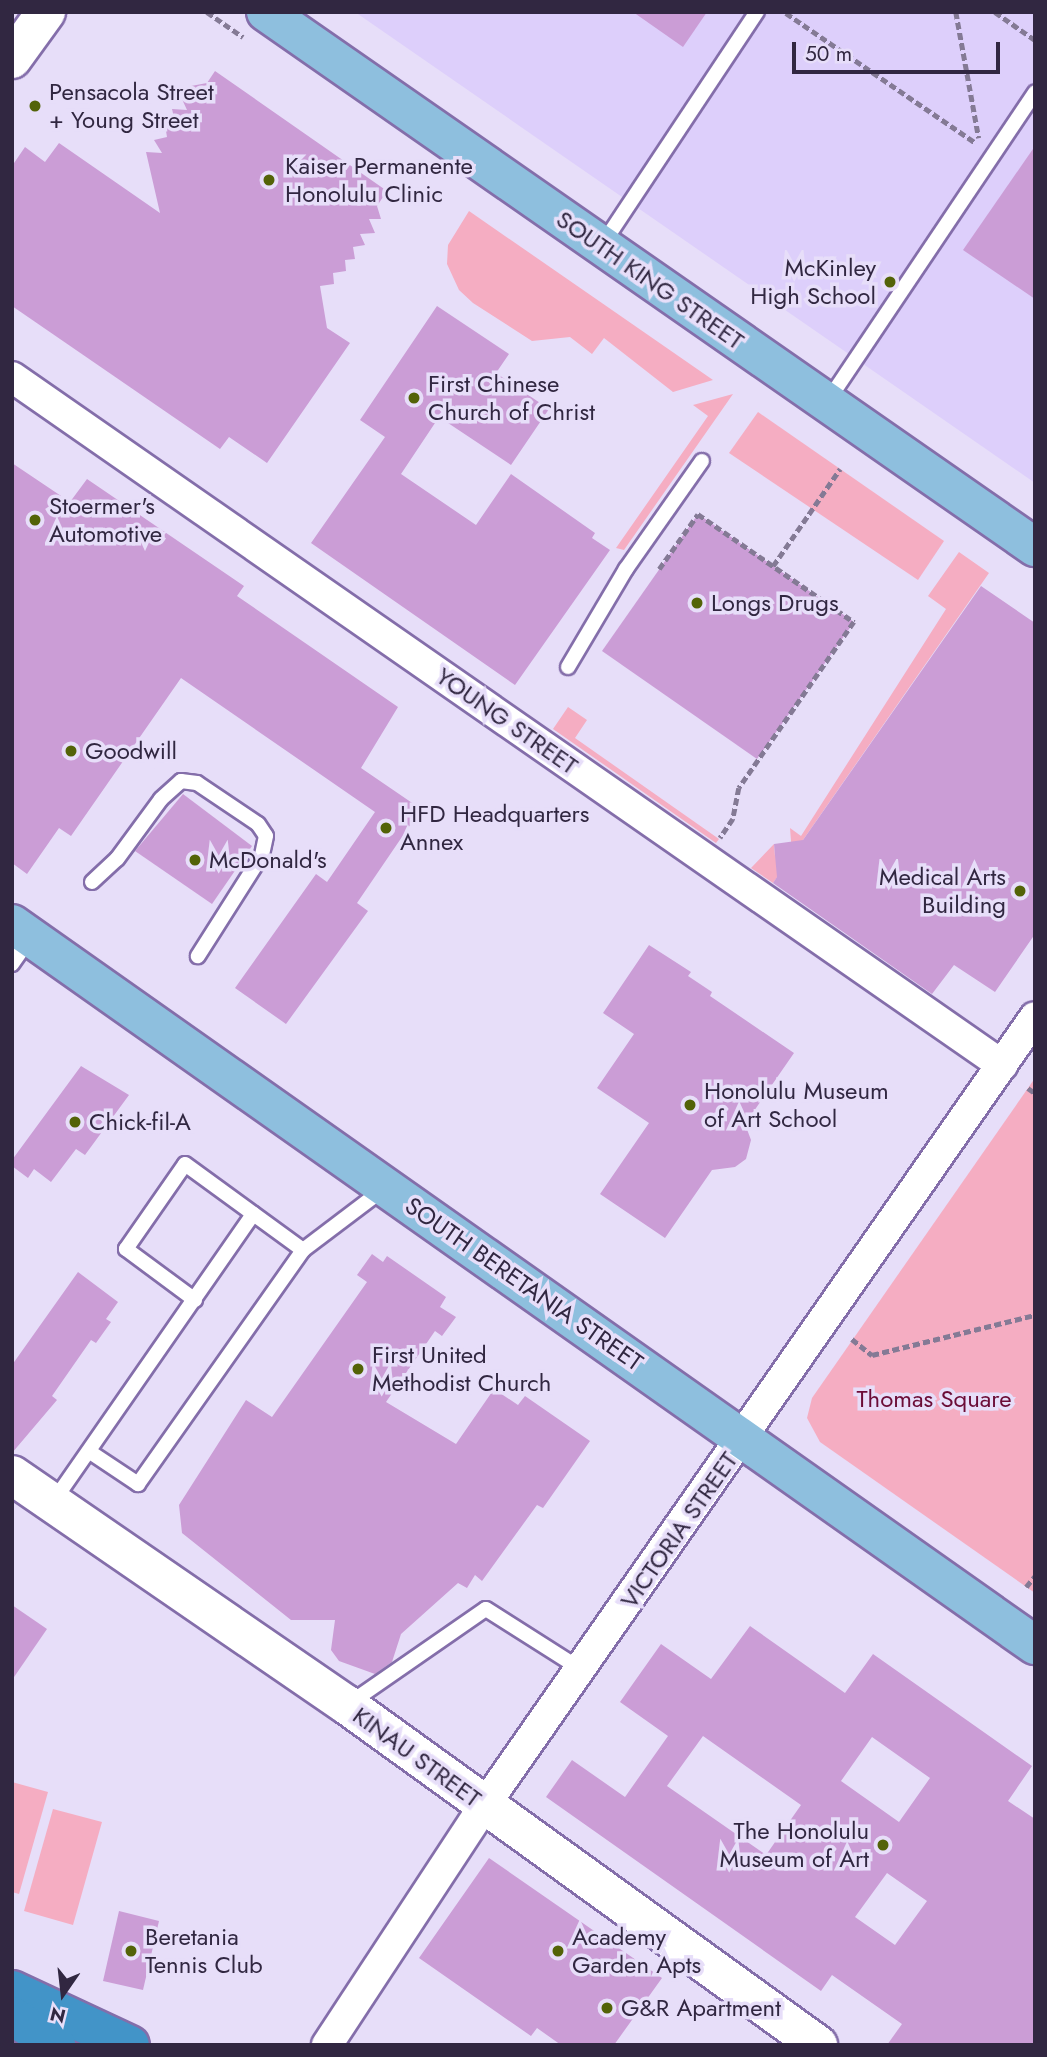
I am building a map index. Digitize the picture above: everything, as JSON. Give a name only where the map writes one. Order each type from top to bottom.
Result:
[{"type":"highway","points":[[12,1990],[130,2045]]},
{"type":"highway","points":[[12,2016],[56,2045]]},
{"type":"main road","points":[[12,59],[46,12]]},
{"type":"main road","name":"SOUTH KING STREET","points":[[266,12],[1035,547]]},
{"type":"main road","name":"SOUTH BERETANIA STREET","points":[[19,942],[386,1187],[1035,1645]]},
{"type":"main road","name":"KINAU STREET","points":[[12,1475],[347,1705],[818,2045]]},
{"type":"street","name":"YOUNG STREET","points":[[13,380],[1002,1065]]},
{"type":"street","name":"VICTORIA STREET","points":[[327,2045],[484,1806],[582,1670],[1035,1017]]},
{"type":"lane","points":[[601,246],[757,12]]},
{"type":"lane","points":[[827,402],[1035,92]]},
{"type":"lane","points":[[568,667],[626,569],[702,461]]},
{"type":"lane","points":[[92,882],[117,859],[161,799],[181,781],[197,783],[258,824],[266,836],[262,855],[198,956]]},
{"type":"lane","points":[[195,1300],[126,1249],[185,1164],[303,1250]]},
{"type":"lane","points":[[89,1452],[138,1484],[303,1250],[386,1187]]},
{"type":"lane","points":[[52,1503],[253,1214]]},
{"type":"lane","points":[[347,1705],[486,1609],[582,1670]]},
{"type":"path","points":[[789,12],[980,146],[956,12]]},
{"type":"path","points":[[995,12],[1035,40]]},
{"type":"path","points":[[773,566],[840,469]]},
{"type":"path","points":[[659,569],[698,514],[854,622],[739,788],[733,820],[716,843]]},
{"type":"path","points":[[1028,1088],[1035,1093]]},
{"type":"path","points":[[852,1339],[872,1355],[1035,1315]]},
{"type":"path","points":[[1026,1587],[1035,1576]]},
{"type":"shaded area","name":"McKinley High School","points":[[355,12],[1035,12],[1035,483],[856,359]]},
{"type":"green space","points":[[469,211],[713,380],[673,392],[604,338],[592,354],[570,337],[532,341],[473,303],[459,290],[447,264],[448,245]]},
{"type":"green space","points":[[733,394],[624,550],[616,548],[708,416],[693,405]]},
{"type":"green space","points":[[758,412],[944,541],[918,580],[729,453]]},
{"type":"green space","points":[[959,552],[989,573],[773,883],[751,868],[774,844],[775,856],[792,854],[790,828],[801,836],[946,609],[928,596]]},
{"type":"green space","points":[[568,707],[587,720],[575,738],[719,839],[716,843],[553,729]]},
{"type":"green space","name":"Thomas Square","points":[[1035,1078],[1035,1593],[820,1442],[807,1418],[812,1398]]},
{"type":"green space","points":[[12,1782],[48,1792],[19,1894],[12,1892]]},
{"type":"green space","points":[[53,1809],[102,1822],[73,1925],[24,1911]]},
{"type":"building","points":[[633,12],[707,12],[683,47]]},
{"type":"building","points":[[215,71],[387,191],[377,206],[381,219],[369,219],[375,233],[360,234],[365,245],[353,247],[355,259],[345,260],[346,271],[333,273],[334,284],[320,286],[327,328],[350,343],[267,463],[229,437],[220,449],[12,306],[12,166],[25,147],[45,162],[59,143],[160,213],[146,152],[162,153],[154,140],[167,137],[165,125],[175,122],[172,109],[187,110],[181,97],[195,96],[191,86],[207,83]]},
{"type":"building","points":[[1035,146],[1035,299],[963,250]]},
{"type":"building","points":[[437,306],[509,354],[496,373],[549,409],[511,465],[439,417],[401,474],[476,525],[511,474],[595,533],[592,538],[610,550],[515,685],[311,543],[385,437],[360,420]]},
{"type":"building","points":[[12,463],[70,502],[87,479],[244,586],[237,596],[398,707],[361,768],[421,809],[357,903],[368,911],[286,1024],[235,988],[316,874],[327,882],[375,812],[181,678],[71,836],[59,828],[27,874],[12,863]]},
{"type":"building","name":"Longs Drugs","points":[[698,514],[854,622],[757,759],[602,651]]},
{"type":"building","points":[[981,586],[1035,623],[1035,934],[995,992],[954,965],[932,994],[773,883],[777,877],[774,844],[803,840]]},
{"type":"building","name":"McDonald's","points":[[183,794],[252,846],[212,904],[135,851]]},
{"type":"building","name":"Honolulu Museum of Art School","points":[[649,945],[691,972],[688,976],[712,992],[710,996],[794,1053],[745,1124],[751,1140],[746,1159],[735,1167],[712,1170],[665,1238],[600,1194],[649,1123],[597,1088],[634,1034],[603,1013]]},
{"type":"building","name":"Chick-fil-A","points":[[81,1066],[129,1095],[85,1155],[76,1149],[51,1182],[34,1169],[28,1178],[12,1166],[12,1160]]},
{"type":"building","points":[[372,1254],[383,1262],[387,1256],[446,1297],[440,1307],[456,1317],[442,1336],[435,1331],[386,1402],[456,1444],[494,1389],[518,1405],[525,1396],[590,1441],[543,1508],[537,1505],[482,1581],[475,1575],[467,1588],[458,1583],[401,1634],[392,1662],[375,1674],[339,1661],[331,1650],[335,1620],[291,1620],[182,1533],[179,1505],[246,1400],[272,1417],[367,1282],[357,1275]]},
{"type":"building","points":[[78,1272],[118,1302],[106,1319],[111,1322],[96,1343],[91,1340],[52,1396],[57,1400],[12,1453],[12,1365]]},
{"type":"building","points":[[12,1605],[47,1629],[12,1680]]},
{"type":"building","name":"The Honolulu Museum of Art","points":[[750,1626],[845,1693],[873,1654],[1032,1766],[1008,1801],[1035,1819],[1035,2045],[887,2045],[902,2024],[832,1975],[821,1991],[546,1797],[572,1760],[625,1797],[668,1736],[620,1702],[661,1644],[711,1679]],"holes":[[[703,1736],[801,1805],[766,1855],[667,1786]],[[872,1737],[930,1778],[899,1822],[841,1781]],[[887,1873],[927,1901],[895,1945],[855,1917]]]},
{"type":"building","points":[[489,1858],[662,1978],[614,2045],[561,2045],[537,2028],[531,2036],[419,1958]]},
{"type":"building","name":"Beretania Tennis Club","points":[[119,1911],[159,1921],[143,1990],[103,1981]]},
{"type":"place","name":"Pensacola Street + Young Street","points":[[35,106]]},
{"type":"place","name":"Kaiser Permanente Honolulu Clinic","points":[[269,180]]},
{"type":"place","name":"McKinley High School","points":[[890,282]]},
{"type":"place","name":"First Chinese Church of Christ","points":[[414,398]]},
{"type":"place","name":"Stoermer's Automotive","points":[[35,520]]},
{"type":"place","name":"Longs Drugs","points":[[697,603]]},
{"type":"place","name":"Goodwill","points":[[71,751]]},
{"type":"place","name":"HFD Headquarters Annex","points":[[386,828]]},
{"type":"place","name":"McDonald's","points":[[195,860]]},
{"type":"place","name":"Medical Arts Building","points":[[1020,891]]},
{"type":"place","name":"Honolulu Museum of Art School","points":[[690,1105]]},
{"type":"place","name":"Chick-fil-A","points":[[75,1122]]},
{"type":"place","name":"First United Methodist Church","points":[[358,1369]]},
{"type":"place","name":"The Honolulu Museum of Art","points":[[883,1845]]},
{"type":"place","name":"Beretania Tennis Club","points":[[131,1951]]},
{"type":"place","name":"Academy Garden Apts","points":[[558,1951]]},
{"type":"place","name":"G&R Apartment","points":[[607,2008]]}]
